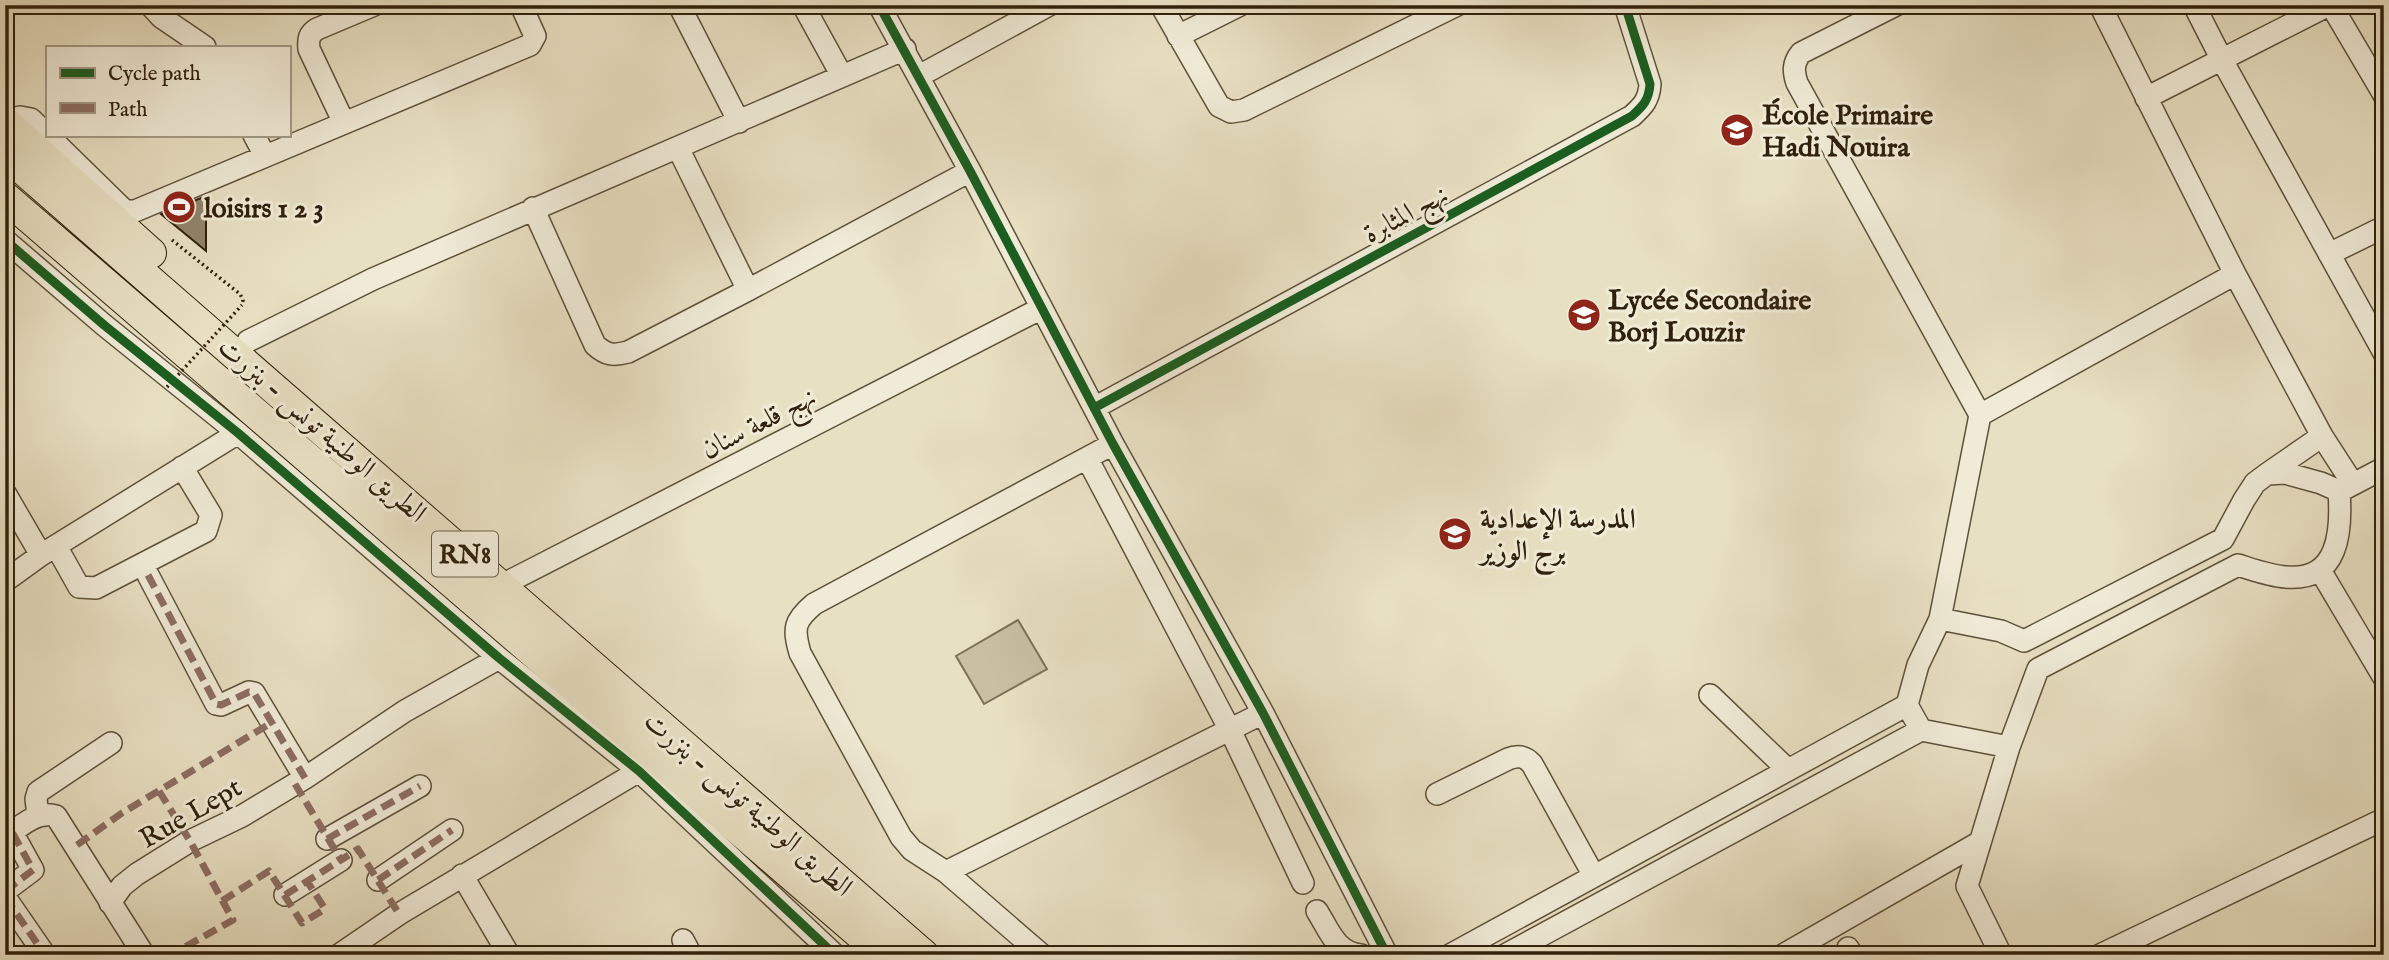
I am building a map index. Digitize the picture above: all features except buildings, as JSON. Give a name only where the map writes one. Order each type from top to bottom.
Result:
[{"type":"highway","points":[[5,121],[248,341]]},
{"type":"highway","name":"الطريق الوطنية تونس - بنزرت","points":[[5,154],[924,955]]},
{"type":"highway","name":"الطريق الوطنية تونس - بنزرت","points":[[5,197],[884,955]]},
{"type":"highway","name":"RN8","points":[[248,341],[302,389],[439,530]]},
{"type":"highway","name":"RN8","points":[[846,888],[909,929],[940,955]]},
{"type":"street","points":[[150,5],[161,17],[204,46]]},
{"type":"street","points":[[344,123],[309,49],[308,40],[311,33],[317,29],[374,5]]},
{"type":"street","points":[[49,136],[127,212],[530,45],[535,36],[522,5]]},
{"type":"street","points":[[679,5],[739,122]]},
{"type":"street","points":[[803,5],[842,76]]},
{"type":"street","points":[[879,5],[905,49],[1113,444],[1263,713],[1385,951],[1362,955],[1340,949],[1317,911]]},
{"type":"street","points":[[919,76],[1049,5]]},
{"type":"street","points":[[1161,5],[1219,106],[1231,112],[1244,110],[1457,5]]},
{"type":"street","points":[[1178,36],[1240,5]]},
{"type":"street","name":"نهج المثابرة","points":[[1094,408],[1632,116],[1649,97],[1650,84],[1625,5]]},
{"type":"street","points":[[1896,5],[1801,53],[1795,61],[1794,72],[1797,83],[1980,415],[1940,619],[1918,665],[1907,705],[1921,730]]},
{"type":"street","points":[[2001,955],[1967,886],[2009,747],[2038,669],[2238,565],[2285,578],[2303,578],[2320,570],[2332,559],[2346,488],[2322,436],[2235,274],[2100,5]]},
{"type":"street","points":[[2194,5],[2384,353]]},
{"type":"street","points":[[2146,98],[2330,5],[2384,95]]},
{"type":"street","points":[[248,341],[360,285],[533,208],[905,49]]},
{"type":"street","points":[[5,121],[25,117],[31,119],[46,134]]},
{"type":"street","points":[[255,136],[265,156]]},
{"type":"street","points":[[677,148],[748,290]]},
{"type":"street","points":[[533,208],[595,345],[604,354],[617,355],[628,352],[748,290],[970,171]]},
{"type":"street","points":[[2329,254],[2384,227]]},
{"type":"street","points":[[5,240],[104,325],[238,433],[499,658],[639,771],[835,955]]},
{"type":"street","points":[[1980,415],[2235,274]]},
{"type":"street","name":"نهج قلعة سنان","points":[[500,586],[1040,309]]},
{"type":"street","points":[[5,581],[48,551],[238,433]]},
{"type":"street","points":[[2024,641],[2223,539],[2255,483],[2322,436]]},
{"type":"street","points":[[1042,955],[946,872],[912,850],[901,837],[800,653],[796,637],[799,617],[814,604],[1113,444]]},
{"type":"street","points":[[1087,458],[1230,730],[1303,883]]},
{"type":"street","points":[[5,493],[79,587],[96,589],[206,531],[211,515],[182,467]]},
{"type":"street","points":[[2267,474],[2285,473],[2346,488],[2384,468]]},
{"type":"street","points":[[2223,539],[2238,565]]},
{"type":"street","points":[[2320,570],[2384,678]]},
{"type":"street","points":[[148,575],[216,704],[221,705],[250,692],[254,693],[305,778]]},
{"type":"street","points":[[1940,619],[2000,631],[2024,641],[2038,669]]},
{"type":"street","name":"Rue Lept","points":[[110,903],[122,886],[137,874],[190,841],[242,816],[305,778],[413,706],[499,658]]},
{"type":"street","points":[[1204,682],[1237,666]]},
{"type":"street","points":[[1710,695],[1788,770]]},
{"type":"street","points":[[1450,955],[1907,705]]},
{"type":"street","points":[[946,872],[1263,713]]},
{"type":"street","points":[[1505,955],[1921,730],[2009,747]]},
{"type":"street","points":[[38,815],[38,792],[111,743]]},
{"type":"street","points":[[1437,794],[1508,759],[1524,757],[1532,764],[1594,876]]},
{"type":"street","points":[[339,955],[399,914],[639,771]]},
{"type":"street","points":[[327,839],[419,786]]},
{"type":"street","points":[[5,891],[33,870],[9,835],[38,815],[49,813],[56,816],[144,955]]},
{"type":"street","points":[[2100,955],[2384,819]]},
{"type":"street","points":[[378,880],[452,830]]},
{"type":"street","points":[[1783,955],[1980,842]]},
{"type":"street","points":[[285,895],[341,860]]},
{"type":"street","points":[[463,875],[509,955]]},
{"type":"street","points":[[5,897],[45,955]]},
{"type":"path","points":[[166,236],[240,294],[243,300],[242,305],[167,387]]},
{"type":"shaded area","points":[[1018,620],[1047,669],[984,704],[956,656]]},
{"type":"marked path","points":[[148,575],[216,704],[221,705],[249,692],[254,693],[305,778]]},
{"type":"marked path","points":[[77,845],[122,813],[271,723]]},
{"type":"marked path","points":[[295,784],[341,860],[358,849],[399,914]]},
{"type":"marked path","points":[[327,839],[420,786]]},
{"type":"marked path","points":[[159,791],[233,920],[183,948],[187,955]]},
{"type":"marked path","points":[[378,880],[452,830]]},
{"type":"marked path","points":[[5,891],[33,870],[12,832]]},
{"type":"marked path","points":[[285,895],[341,860]]},
{"type":"marked path","points":[[222,901],[269,871],[302,923],[325,909],[307,881]]},
{"type":"marked path","points":[[5,897],[45,955]]},
{"type":"cycle path","points":[[879,5],[970,171],[1113,444],[1263,713],[1387,955]]},
{"type":"cycle path","points":[[1094,408],[1632,116],[1645,102],[1650,84],[1625,5]]},
{"type":"cycle path","points":[[5,240],[104,325],[238,433],[499,658],[639,771],[835,955]]},
{"type":"place","name":"École Primaire Hadi Nouira","points":[[1737,130]]},
{"type":"place","name":"loisirs 1 2 3","points":[[179,207]]},
{"type":"place","name":"Lycée Secondaire Borj Louzir","points":[[1584,315]]},
{"type":"place","name":"المدرسة الإعدادية برج الوزير","points":[[1455,534]]}]
